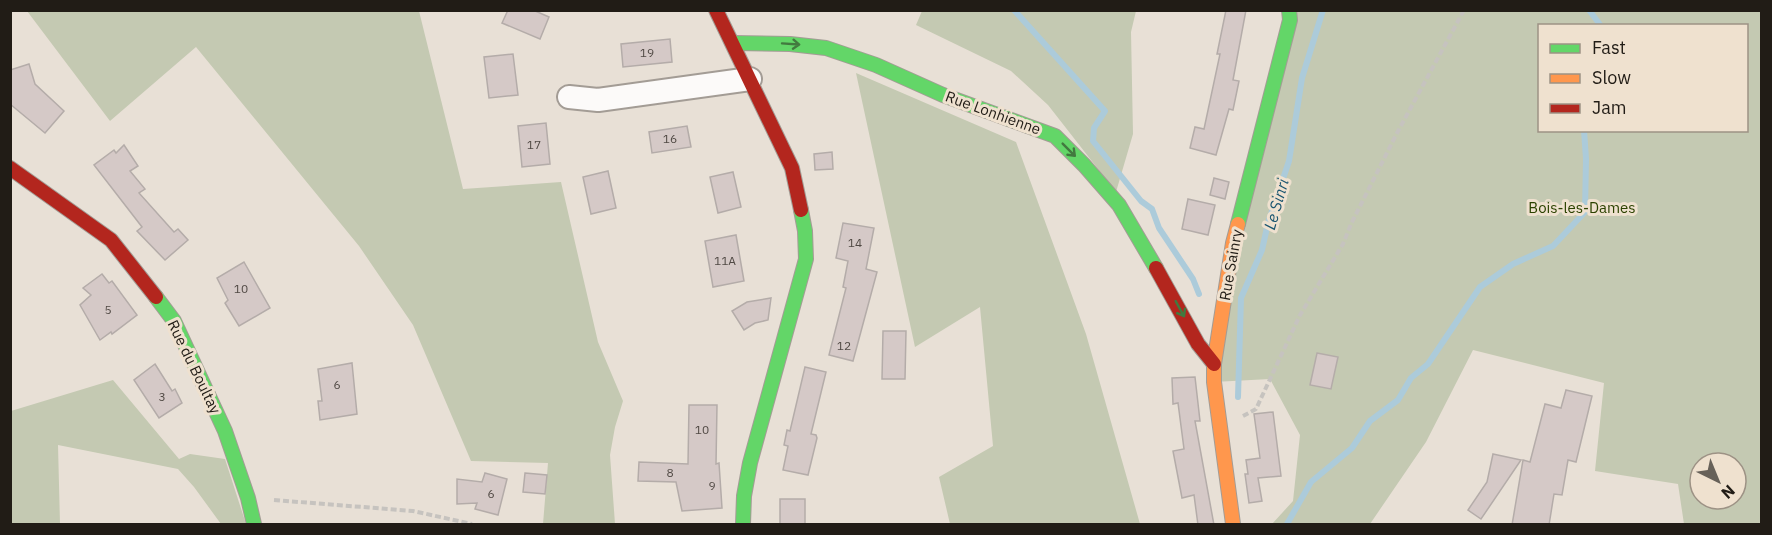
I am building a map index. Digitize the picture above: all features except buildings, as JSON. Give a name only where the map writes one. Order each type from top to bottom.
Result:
[{"type":"street","points":[[716,10],[792,168],[805,231],[806,259],[750,463],[744,496],[743,525]]},
{"type":"street","name":"Rue Sainry","points":[[1233,525],[1214,382],[1214,364],[1233,243],[1290,20],[1289,10]]},
{"type":"street","name":"Rue Lonhienne","points":[[733,44],[790,44],[826,48],[876,65],[943,95],[1055,136],[1119,205],[1198,344],[1214,364]]},
{"type":"street","points":[[569,97],[598,100],[750,79]]},
{"type":"street","name":"Rue du Boultay","points":[[10,168],[111,240],[174,321],[225,431],[248,498],[254,525]]},
{"type":"path","points":[[1220,428],[1256,409],[1300,315],[1343,244],[1397,133],[1464,10]]},
{"type":"path","points":[[248,498],[413,511],[472,525]]},
{"type":"green space","points":[[27,11],[419,11],[463,189],[561,182],[598,342],[623,401],[610,455],[615,524],[543,524],[548,463],[471,461],[413,325],[359,246],[196,47],[110,121]]},
{"type":"green space","points":[[922,11],[1136,11],[1131,32],[1133,134],[1116,192],[1048,105],[1011,71],[916,25]]},
{"type":"green space","name":"Bois-les-Dames","points":[[1289,11],[1761,11],[1761,524],[1684,524],[1678,484],[1595,471],[1604,383],[1473,350],[1426,442],[1370,524],[1272,524],[1293,501],[1300,435],[1270,379],[1214,382]]},
{"type":"green space","points":[[856,73],[1016,142],[1086,334],[1140,524],[950,524],[939,477],[993,446],[980,307],[915,347]]},
{"type":"green space","points":[[113,380],[179,459],[190,454],[225,459],[246,524],[221,524],[178,469],[58,445],[60,524],[11,524],[11,411]]},
{"type":"waterway","points":[[1014,10],[1105,111],[1094,128],[1093,141],[1141,201],[1152,209],[1159,228],[1193,279],[1199,294]]},
{"type":"waterway","name":"Le Sinri","points":[[1238,397],[1241,298],[1262,250],[1268,223],[1289,161],[1302,78],[1323,10]]},
{"type":"waterway","points":[[1589,10],[1600,24]]},
{"type":"waterway","points":[[1287,524],[1311,482],[1352,448],[1370,421],[1398,400],[1411,378],[1428,364],[1480,287],[1513,264],[1553,246],[1585,212],[1584,132]]},
{"type":"traffic: fast","points":[[1238,224],[1290,20],[1289,10]]},
{"type":"traffic: fast","points":[[733,43],[790,44],[826,48],[876,65],[943,95],[1055,136],[1119,205],[1156,268]]},
{"type":"traffic: fast","points":[[743,524],[744,496],[750,463],[806,259],[805,231],[801,210]]},
{"type":"traffic: fast","points":[[156,297],[174,321],[225,431],[248,498],[254,524]]},
{"type":"traffic: slow","points":[[1233,524],[1214,382],[1214,364],[1238,224]]},
{"type":"traffic: jam","points":[[716,10],[792,168],[801,210]]},
{"type":"traffic: jam","points":[[10,168],[111,240],[156,297]]},
{"type":"traffic: jam","points":[[1156,268],[1198,344],[1214,364]]}]
